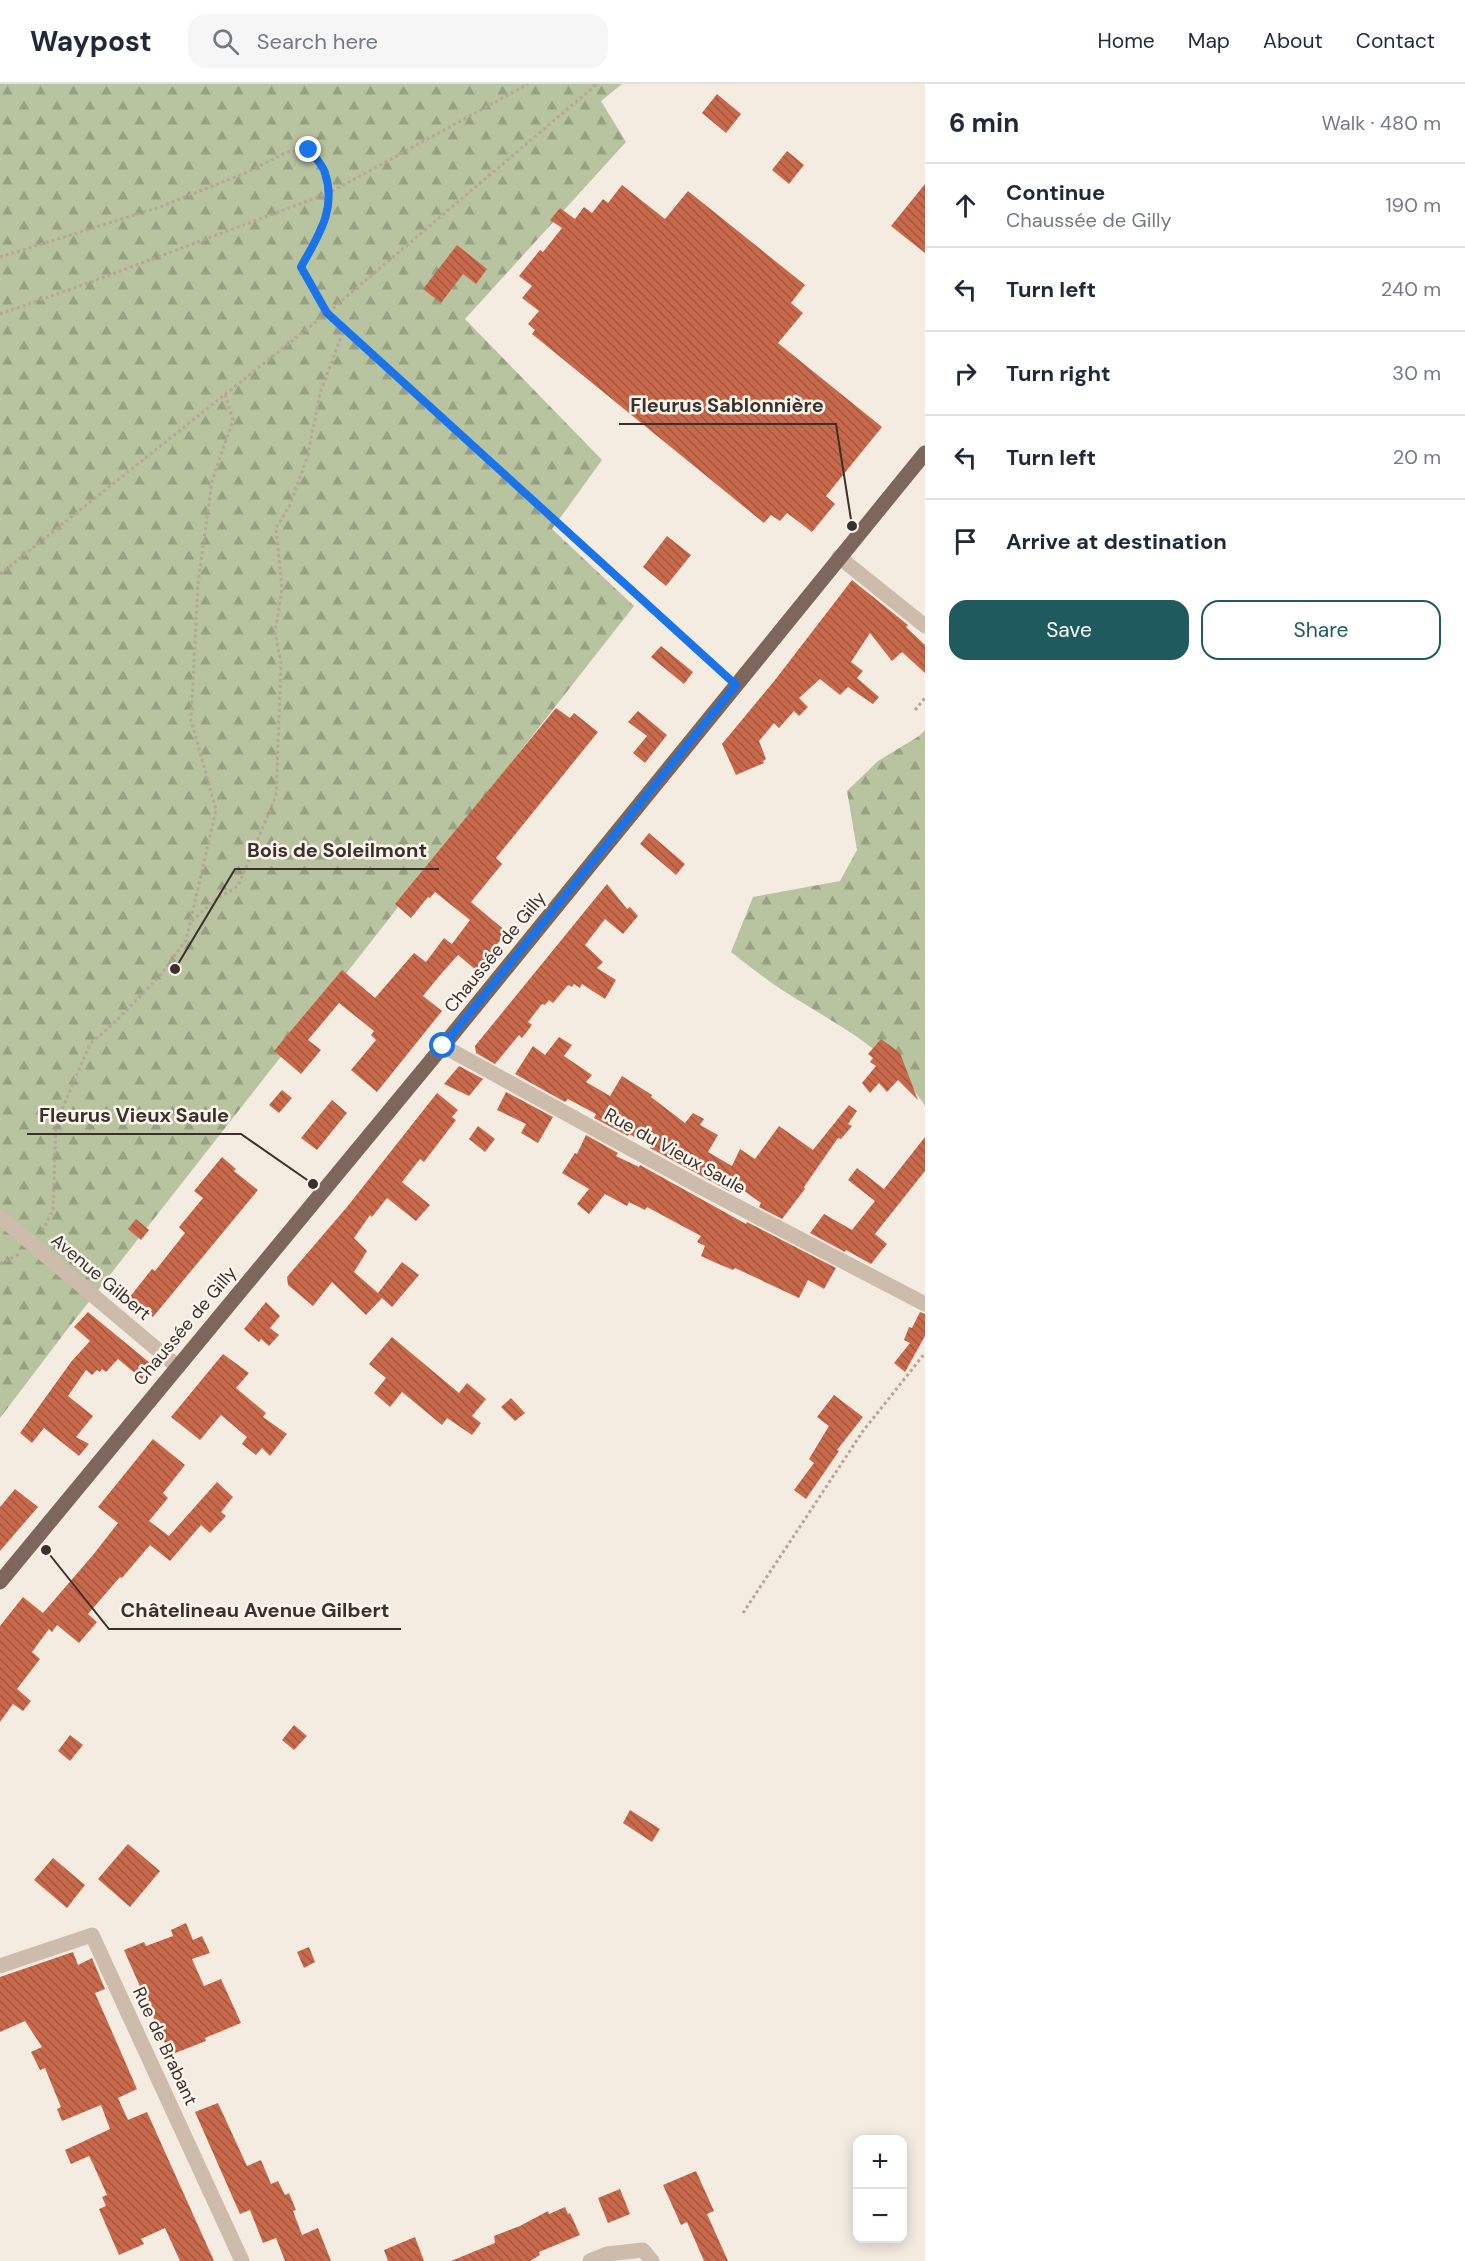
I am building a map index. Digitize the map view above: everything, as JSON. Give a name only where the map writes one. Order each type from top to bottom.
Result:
[{"type":"main road","name":"Chaussée de Gilly","points":[[0,1582],[443,1046],[925,453]]},
{"type":"street","points":[[839,557],[925,626]]},
{"type":"street","name":"Rue du Vieux Saule","points":[[443,1046],[702,1188],[925,1304]]},
{"type":"street","name":"Avenue Gilbert","points":[[0,1217],[178,1367]]},
{"type":"street","name":"Rue de Brabant","points":[[0,1966],[92,1935],[242,2261]]},
{"type":"street","points":[[590,2261],[607,2254],[643,2250],[652,2261]]},
{"type":"path","points":[[0,314],[329,194],[528,84]]},
{"type":"path","points":[[0,574],[327,313],[597,84]]},
{"type":"path","points":[[0,257],[157,208],[248,172],[287,152],[309,150],[325,171],[329,194],[326,220],[301,267],[327,313],[736,685]]},
{"type":"path","points":[[190,923],[215,900],[238,886],[276,796],[281,664],[275,632],[282,589],[276,528],[290,505],[308,455],[320,393],[344,329]]},
{"type":"path","points":[[0,1264],[34,1246],[54,1210],[56,1123],[90,1044],[160,976],[186,940],[216,810],[191,720],[198,583],[212,481],[233,420],[225,394]]},
{"type":"path","points":[[915,710],[925,698]]},
{"type":"path","points":[[743,1613],[863,1431],[925,1353]]},
{"type":"green space","points":[[0,84],[622,84],[601,101],[626,142],[465,319],[602,460],[552,529],[634,606],[0,1418]]},
{"type":"green space","points":[[925,730],[925,1106],[897,1070],[863,1041],[773,984],[731,952],[753,897],[840,881],[857,850],[847,791],[878,761]]},
{"type":"building","points":[[717,94],[741,114],[726,133],[702,113]]},
{"type":"building","points":[[787,151],[804,165],[789,184],[772,170]]},
{"type":"building","points":[[925,184],[925,253],[891,226]]},
{"type":"building","points":[[622,185],[665,219],[688,191],[805,285],[791,303],[803,313],[778,343],[882,427],[826,496],[835,504],[812,532],[787,513],[780,521],[771,515],[764,523],[532,334],[535,330],[528,324],[539,311],[522,298],[532,286],[519,276],[540,250],[543,252],[562,228],[550,220],[560,208],[575,219],[584,207],[592,213],[603,199],[608,203]]},
{"type":"building","points":[[457,245],[487,269],[476,284],[463,274],[441,303],[423,289]]},
{"type":"building","points":[[667,536],[691,555],[666,586],[643,567]]},
{"type":"building","points":[[852,580],[908,625],[906,627],[925,645],[925,673],[902,652],[892,661],[870,633],[851,662],[863,671],[857,678],[879,697],[873,704],[848,687],[840,695],[820,679],[799,698],[808,707],[799,716],[794,711],[779,728],[774,723],[759,741],[766,759],[764,763],[736,775],[722,744]]},
{"type":"building","points":[[661,646],[693,672],[684,684],[651,657]]},
{"type":"building","points":[[556,708],[570,718],[574,713],[598,732],[496,858],[502,864],[471,902],[507,932],[476,970],[458,955],[423,996],[442,1011],[377,1092],[351,1070],[376,1040],[371,1035],[374,1031],[339,1003],[308,1040],[321,1050],[301,1074],[274,1051],[342,970],[375,998],[414,953],[426,962],[444,938],[452,944],[470,920],[435,892],[411,918],[395,904]]},
{"type":"building","points":[[638,711],[667,735],[645,763],[633,753],[647,736],[628,722]]},
{"type":"building","points":[[649,833],[685,864],[676,875],[640,844]]},
{"type":"building","points":[[607,884],[627,909],[630,907],[638,916],[623,934],[605,919],[585,945],[603,962],[597,968],[616,980],[605,999],[582,984],[580,988],[574,984],[572,987],[568,985],[553,1003],[549,1000],[545,1005],[542,1004],[528,1022],[532,1025],[522,1038],[519,1035],[495,1064],[476,1053],[475,1046]]},
{"type":"building","points":[[559,1037],[572,1045],[564,1056],[592,1075],[586,1082],[610,1096],[622,1076],[652,1095],[651,1097],[685,1123],[693,1113],[704,1119],[700,1125],[718,1135],[708,1152],[732,1166],[740,1149],[755,1159],[779,1126],[813,1150],[849,1105],[857,1111],[848,1124],[852,1126],[841,1139],[838,1138],[804,1187],[805,1189],[782,1219],[759,1207],[761,1203],[736,1185],[731,1192],[629,1134],[628,1136],[594,1118],[596,1114],[568,1099],[565,1102],[515,1074],[533,1046],[545,1055]]},
{"type":"building","points":[[881,1039],[900,1053],[918,1100],[898,1080],[887,1092],[879,1083],[870,1093],[862,1083],[876,1066],[870,1062],[873,1058],[868,1054]]},
{"type":"building","points":[[459,1066],[483,1079],[469,1096],[444,1084]]},
{"type":"building","points":[[282,1090],[292,1098],[279,1113],[269,1105]]},
{"type":"building","points":[[506,1092],[553,1117],[538,1143],[521,1133],[526,1124],[497,1110]]},
{"type":"building","points":[[437,1093],[458,1110],[452,1117],[456,1120],[424,1162],[420,1159],[402,1182],[430,1205],[416,1221],[387,1198],[372,1217],[370,1215],[354,1238],[367,1251],[354,1272],[378,1293],[402,1262],[419,1275],[392,1307],[382,1298],[366,1315],[332,1282],[313,1306],[288,1285],[287,1277],[347,1207]]},
{"type":"building","points":[[332,1100],[347,1113],[317,1150],[301,1138]]},
{"type":"building","points":[[478,1126],[495,1139],[485,1152],[469,1139]]},
{"type":"building","points":[[586,1135],[618,1153],[616,1156],[639,1167],[640,1165],[746,1224],[747,1222],[836,1268],[824,1289],[808,1280],[799,1298],[735,1268],[733,1270],[716,1263],[701,1256],[705,1246],[697,1242],[701,1236],[647,1207],[645,1210],[629,1202],[627,1206],[605,1194],[589,1214],[577,1204],[589,1189],[562,1173],[575,1153],[577,1154]]},
{"type":"building","points":[[925,1137],[925,1171],[875,1234],[887,1244],[871,1264],[810,1233],[824,1214],[852,1230],[875,1201],[848,1180],[857,1168],[884,1189]]},
{"type":"building","points":[[222,1157],[236,1169],[234,1171],[258,1190],[153,1317],[129,1298],[152,1269],[155,1271],[185,1233],[179,1227],[203,1198],[194,1191]]},
{"type":"building","points":[[136,1219],[149,1230],[141,1240],[128,1229]]},
{"type":"building","points":[[266,1302],[280,1316],[270,1328],[279,1335],[269,1346],[261,1339],[259,1342],[244,1329]]},
{"type":"building","points":[[88,1312],[150,1363],[150,1369],[142,1379],[118,1359],[106,1372],[102,1369],[100,1372],[97,1370],[92,1375],[86,1370],[68,1396],[93,1416],[76,1437],[89,1444],[79,1456],[44,1428],[32,1443],[20,1433],[71,1362],[90,1341],[74,1327]]},
{"type":"building","points":[[920,1312],[925,1314],[925,1336],[905,1372],[894,1363],[910,1343],[904,1340],[909,1327],[912,1328]]},
{"type":"building","points":[[392,1337],[459,1393],[467,1383],[486,1399],[472,1416],[481,1423],[472,1435],[447,1418],[442,1425],[402,1392],[390,1407],[374,1393],[386,1378],[369,1364]]},
{"type":"building","points":[[223,1354],[249,1373],[236,1388],[266,1413],[263,1417],[287,1434],[270,1456],[262,1448],[256,1455],[242,1444],[247,1437],[221,1415],[200,1440],[171,1417]]},
{"type":"building","points":[[834,1395],[863,1417],[837,1450],[839,1451],[806,1499],[794,1490],[814,1463],[809,1459],[829,1426],[817,1417]]},
{"type":"building","points":[[511,1398],[525,1413],[515,1421],[501,1407]]},
{"type":"building","points":[[153,1439],[185,1465],[163,1493],[168,1498],[149,1521],[169,1536],[217,1482],[233,1497],[221,1512],[226,1516],[210,1533],[201,1525],[170,1561],[150,1545],[88,1614],[97,1622],[79,1643],[57,1625],[52,1632],[49,1629],[32,1652],[40,1659],[17,1689],[31,1701],[23,1711],[13,1704],[0,1722],[0,1626],[23,1597],[43,1613],[93,1555],[118,1523],[98,1507]]},
{"type":"building","points":[[15,1489],[38,1507],[0,1551],[0,1507]]},
{"type":"building","points":[[294,1725],[307,1736],[294,1750],[282,1740]]},
{"type":"building","points":[[70,1735],[83,1745],[70,1761],[58,1751]]},
{"type":"building","points":[[630,1810],[660,1829],[652,1842],[623,1823]]},
{"type":"building","points":[[128,1844],[160,1871],[130,1907],[98,1879]]},
{"type":"building","points":[[53,1858],[85,1885],[67,1908],[34,1880]]},
{"type":"building","points":[[186,1923],[193,1940],[202,1936],[210,1953],[192,1959],[204,1986],[221,1979],[241,2023],[205,2038],[206,2041],[170,2055],[124,1950],[144,1942],[146,1946],[173,1936],[171,1930]]},
{"type":"building","points":[[309,1947],[315,1962],[304,1968],[297,1952]]},
{"type":"building","points":[[73,1952],[78,1965],[92,1958],[105,1989],[95,1993],[137,2089],[118,2098],[128,2120],[147,2112],[214,2261],[180,2261],[165,2228],[141,2239],[144,2244],[119,2255],[99,2209],[106,2206],[102,2197],[107,2195],[89,2156],[71,2164],[65,2150],[110,2129],[101,2105],[62,2121],[57,2109],[61,2107],[45,2068],[40,2070],[31,2052],[42,2047],[25,2021],[0,2032],[0,1977]]},
{"type":"building","points":[[218,2103],[247,2166],[261,2160],[271,2184],[278,2181],[285,2195],[289,2193],[302,2235],[318,2228],[331,2261],[285,2261],[276,2238],[263,2243],[250,2210],[240,2214],[195,2112]]},
{"type":"building","points":[[696,2171],[714,2211],[707,2214],[728,2261],[704,2261],[687,2222],[681,2225],[663,2185]]},
{"type":"building","points":[[620,2189],[630,2214],[608,2223],[598,2198]]},
{"type":"building","points":[[565,2207],[580,2235],[539,2252],[540,2255],[530,2261],[451,2261],[495,2243],[494,2236],[520,2226],[548,2211],[549,2214]]},
{"type":"building","points":[[415,2237],[424,2261],[388,2261],[384,2250]]},
{"type":"place","name":"Fleurus Sablonnière","points":[[852,526]]},
{"type":"place","name":"Bois de Soleilmont","points":[[175,969]]},
{"type":"place","name":"Fleurus Vieux Saule","points":[[313,1184]]},
{"type":"place","name":"Châtelineau Avenue Gilbert","points":[[46,1550]]},
{"type":"route","points":[[309,150],[325,171],[329,194],[326,220],[301,267],[327,313],[736,685],[443,1046]]}]
